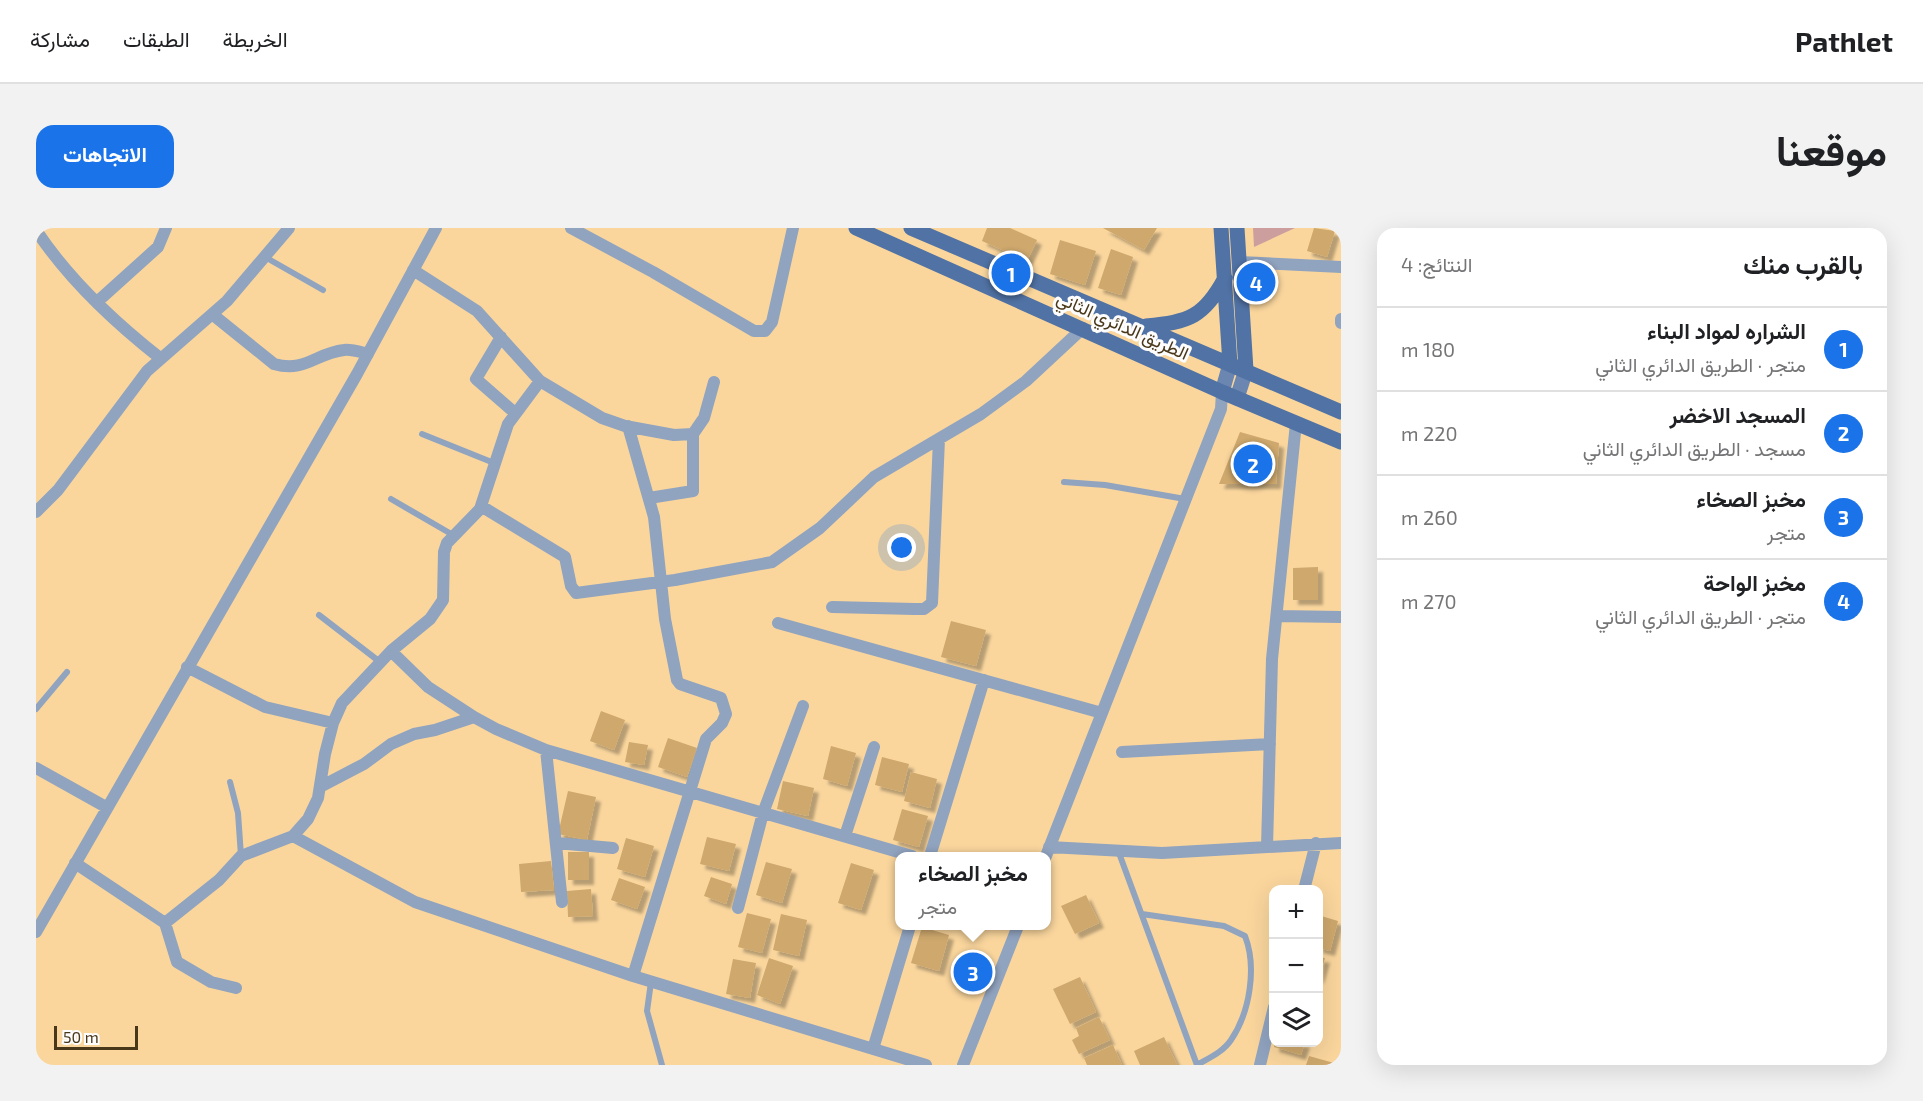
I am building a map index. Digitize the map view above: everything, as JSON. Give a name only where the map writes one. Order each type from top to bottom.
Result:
[{"type":"main road","name":"الطريق الدائري الثاني","points":[[856,228],[1222,392],[1341,442]]},
{"type":"main road","name":"الطريق الدائري الثاني","points":[[911,228],[1341,412]]},
{"type":"main road","points":[[1221,228],[1230,364],[1222,392]]},
{"type":"main road","points":[[1234,230],[1239,262],[1246,370],[1238,398]]},
{"type":"main road","points":[[1143,326],[1178,321],[1201,312],[1209,305],[1225,278]]},
{"type":"street","points":[[97,302],[158,247],[166,228]]},
{"type":"street","points":[[36,512],[58,490],[160,358],[227,301],[289,228]]},
{"type":"street","points":[[36,932],[368,354],[436,228]]},
{"type":"street","points":[[571,228],[653,272],[754,332],[765,331],[772,322],[793,228]]},
{"type":"street","points":[[36,230],[56,260],[123,329],[160,358]]},
{"type":"street","points":[[1239,262],[1341,267]]},
{"type":"street","points":[[413,270],[477,311],[540,381],[602,418],[628,426],[674,435],[693,434]]},
{"type":"street","points":[[212,314],[274,364],[285,367],[308,364],[344,350],[368,354]]},
{"type":"street","points":[[481,506],[565,557],[571,586],[576,593],[663,582],[772,562],[820,528],[874,477],[981,414],[1026,381],[1083,328]]},
{"type":"street","points":[[501,337],[476,380],[515,413]]},
{"type":"street","points":[[165,923],[219,880],[241,856],[293,836],[308,819],[318,798],[333,723],[342,704],[391,651],[430,619],[443,600],[444,552],[453,535],[475,516],[481,506],[494,463],[515,413],[540,381]]},
{"type":"street","points":[[649,498],[693,491],[693,434],[704,418],[714,382]]},
{"type":"street","points":[[1048,852],[1221,409],[1222,392]]},
{"type":"street","points":[[1221,409],[1238,398]]},
{"type":"street","points":[[1267,847],[1272,659],[1296,423]]},
{"type":"street","points":[[628,426],[649,498],[663,582],[665,619],[677,680],[687,687],[721,698],[726,714],[722,723],[706,739],[633,976]]},
{"type":"street","points":[[832,607],[924,609],[932,603],[939,438]]},
{"type":"street","points":[[1277,616],[1341,617]]},
{"type":"street","points":[[778,623],[1102,713]]},
{"type":"street","points":[[391,651],[428,687],[474,717],[546,750],[899,852]]},
{"type":"street","points":[[187,667],[265,707],[333,723]]},
{"type":"street","points":[[931,852],[984,680]]},
{"type":"street","points":[[738,908],[763,813],[803,705]]},
{"type":"street","points":[[320,786],[364,764],[399,741],[474,717]]},
{"type":"street","points":[[1122,752],[1270,744]]},
{"type":"street","points":[[845,836],[874,747]]},
{"type":"street","points":[[546,750],[562,902]]},
{"type":"street","points":[[36,768],[106,807]]},
{"type":"street","points":[[293,836],[414,902],[651,982],[926,1065]]},
{"type":"street","points":[[556,843],[613,848]]},
{"type":"street","points":[[1305,885],[1316,843]]},
{"type":"street","points":[[1051,852],[1162,853],[1341,843]]},
{"type":"street","points":[[75,863],[165,923],[177,962],[211,982],[236,988]]},
{"type":"street","points":[[873,1049],[908,930]]},
{"type":"street","points":[[963,1065],[1016,930]]},
{"type":"street","points":[[1260,1065],[1269,1028]]},
{"type":"lane","points":[[264,257],[323,290]]},
{"type":"lane","points":[[422,434],[494,463]]},
{"type":"lane","points":[[1064,482],[1106,485],[1186,500]]},
{"type":"lane","points":[[391,499],[453,535]]},
{"type":"lane","points":[[319,615],[380,663]]},
{"type":"lane","points":[[36,709],[67,672]]},
{"type":"lane","points":[[230,782],[238,813],[241,856]]},
{"type":"lane","points":[[1119,853],[1197,1065],[1218,1053],[1231,1041],[1247,1008],[1251,952],[1245,936],[1224,926],[1142,914]]},
{"type":"lane","points":[[651,982],[647,1011],[651,1036],[662,1065]]},
{"type":"shaded area","points":[[1253,228],[1295,228],[1254,247]]},
{"type":"building","points":[[987,228],[1010,228],[1037,240],[1027,261],[982,241]]},
{"type":"building","points":[[1103,228],[1157,228],[1144,250]]},
{"type":"building","points":[[1314,228],[1335,231],[1327,257],[1307,251]]},
{"type":"building","points":[[1060,240],[1096,251],[1085,285],[1050,274]]},
{"type":"building","points":[[1111,249],[1133,257],[1121,295],[1098,288]]},
{"type":"building","points":[[1240,432],[1279,443],[1276,484],[1219,484]]},
{"type":"building","points":[[1318,567],[1318,600],[1293,600],[1293,568]]},
{"type":"building","points":[[951,621],[986,630],[976,666],[941,657]]},
{"type":"building","points":[[601,711],[625,720],[614,750],[590,741]]},
{"type":"building","points":[[668,738],[697,748],[687,777],[658,767]]},
{"type":"building","points":[[629,742],[648,745],[644,765],[625,762]]},
{"type":"building","points":[[831,746],[856,753],[847,786],[823,779]]},
{"type":"building","points":[[882,757],[909,764],[902,792],[875,785]]},
{"type":"building","points":[[911,772],[937,779],[930,808],[904,801]]},
{"type":"building","points":[[783,781],[814,788],[808,816],[777,809]]},
{"type":"building","points":[[568,791],[596,797],[587,840],[558,834]]},
{"type":"building","points":[[902,809],[928,816],[919,847],[893,840]]},
{"type":"building","points":[[707,837],[736,844],[729,871],[700,864]]},
{"type":"building","points":[[626,838],[654,846],[645,877],[617,869]]},
{"type":"building","points":[[568,852],[589,852],[589,880],[568,880]]},
{"type":"building","points":[[551,861],[554,890],[521,892],[519,864]]},
{"type":"building","points":[[766,862],[792,869],[782,903],[756,895]]},
{"type":"building","points":[[851,863],[874,870],[861,910],[838,903]]},
{"type":"building","points":[[711,877],[732,884],[726,904],[704,896]]},
{"type":"building","points":[[619,878],[645,887],[637,909],[611,900]]},
{"type":"building","points":[[591,889],[593,916],[568,917],[567,891]]},
{"type":"building","points":[[1086,895],[1099,923],[1075,934],[1061,906]]},
{"type":"building","points":[[747,913],[771,919],[762,953],[738,947]]},
{"type":"building","points":[[781,914],[807,920],[799,956],[773,950]]},
{"type":"building","points":[[1323,916],[1338,921],[1330,951],[1323,949]]},
{"type":"building","points":[[921,930],[932,930],[949,935],[939,971],[911,963]]},
{"type":"building","points":[[769,958],[793,966],[780,1004],[757,995]]},
{"type":"building","points":[[733,959],[756,963],[750,998],[726,994]]},
{"type":"building","points":[[1080,977],[1096,1012],[1070,1024],[1053,989]]},
{"type":"building","points":[[1099,1017],[1110,1040],[1079,1054],[1072,1040],[1079,1036],[1076,1028]]},
{"type":"building","points":[[1164,1037],[1177,1065],[1140,1065],[1134,1051]]},
{"type":"building","points":[[1113,1045],[1122,1065],[1087,1065],[1084,1058]]},
{"type":"building","points":[[1274,1047],[1303,1047],[1301,1055]]},
{"type":"building","points":[[1309,1056],[1334,1063],[1334,1065],[1306,1065]]},
{"type":"place","name":"الشراره لمواد البناء","points":[[1011,273]]},
{"type":"place","name":"مخبز الواحة","points":[[1256,282]]},
{"type":"place","name":"المسجد الاخضر","points":[[1253,464]]},
{"type":"place","name":"مخبز الصخاء","points":[[973,972]]}]
